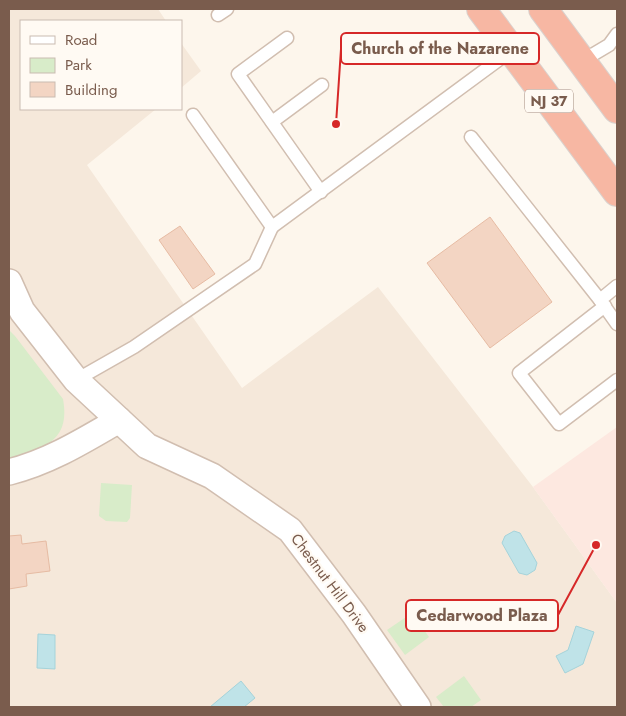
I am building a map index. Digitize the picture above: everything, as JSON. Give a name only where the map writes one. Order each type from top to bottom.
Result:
[{"type":"highway","name":"NJ 37","points":[[481,9],[617,192]]},
{"type":"highway","points":[[543,9],[617,109]]},
{"type":"street","name":"Chestnut Hill Drive","points":[[9,282],[22,311],[76,380],[147,446],[212,476],[290,530],[354,614],[418,707]]},
{"type":"street","points":[[9,472],[39,463],[72,448],[119,420]]},
{"type":"lane","points":[[582,61],[609,45],[617,34]]},
{"type":"lane","points":[[287,38],[238,74],[321,192]]},
{"type":"lane","points":[[76,380],[134,347],[255,264],[272,227],[512,50]]},
{"type":"lane","points":[[272,122],[322,86]]},
{"type":"lane","points":[[193,115],[272,227]]},
{"type":"lane","points":[[471,137],[617,324]]},
{"type":"lane","points":[[617,286],[602,303],[519,373],[559,424],[617,380]]},
{"type":"shaded area","points":[[9,9],[158,9],[165,20],[20,20],[20,110],[155,110],[87,165],[242,388],[378,287],[533,487],[617,603],[617,707],[9,707]]},
{"type":"shaded area","points":[[182,44],[201,71],[182,87]]},
{"type":"shaded area","points":[[617,427],[617,603],[533,487]]},
{"type":"green space","points":[[9,330],[63,399],[64,414],[63,425],[51,442],[32,452],[9,460]]},
{"type":"green space","points":[[101,483],[132,485],[130,518],[127,522],[106,521],[99,516]]},
{"type":"green space","points":[[412,613],[429,637],[405,655],[387,630]]},
{"type":"green space","points":[[464,676],[481,700],[471,707],[444,707],[436,697]]},
{"type":"water","points":[[514,531],[520,533],[537,563],[535,570],[527,575],[519,573],[502,543],[505,536]]},
{"type":"water","points":[[576,626],[594,632],[583,664],[565,673],[556,656],[568,650]]},
{"type":"water","points":[[38,634],[55,635],[55,669],[37,668]]},
{"type":"water","points":[[241,681],[255,698],[244,707],[210,707]]},
{"type":"building","points":[[490,217],[552,302],[490,348],[427,263]]},
{"type":"building","points":[[180,226],[215,274],[193,289],[159,240]]},
{"type":"building","points":[[21,535],[22,544],[46,541],[50,571],[26,574],[27,586],[9,589],[9,536]]},
{"type":"place","name":"Church of the Nazarene","points":[[336,124]]},
{"type":"place","name":"Cedarwood Plaza","points":[[596,545]]}]
